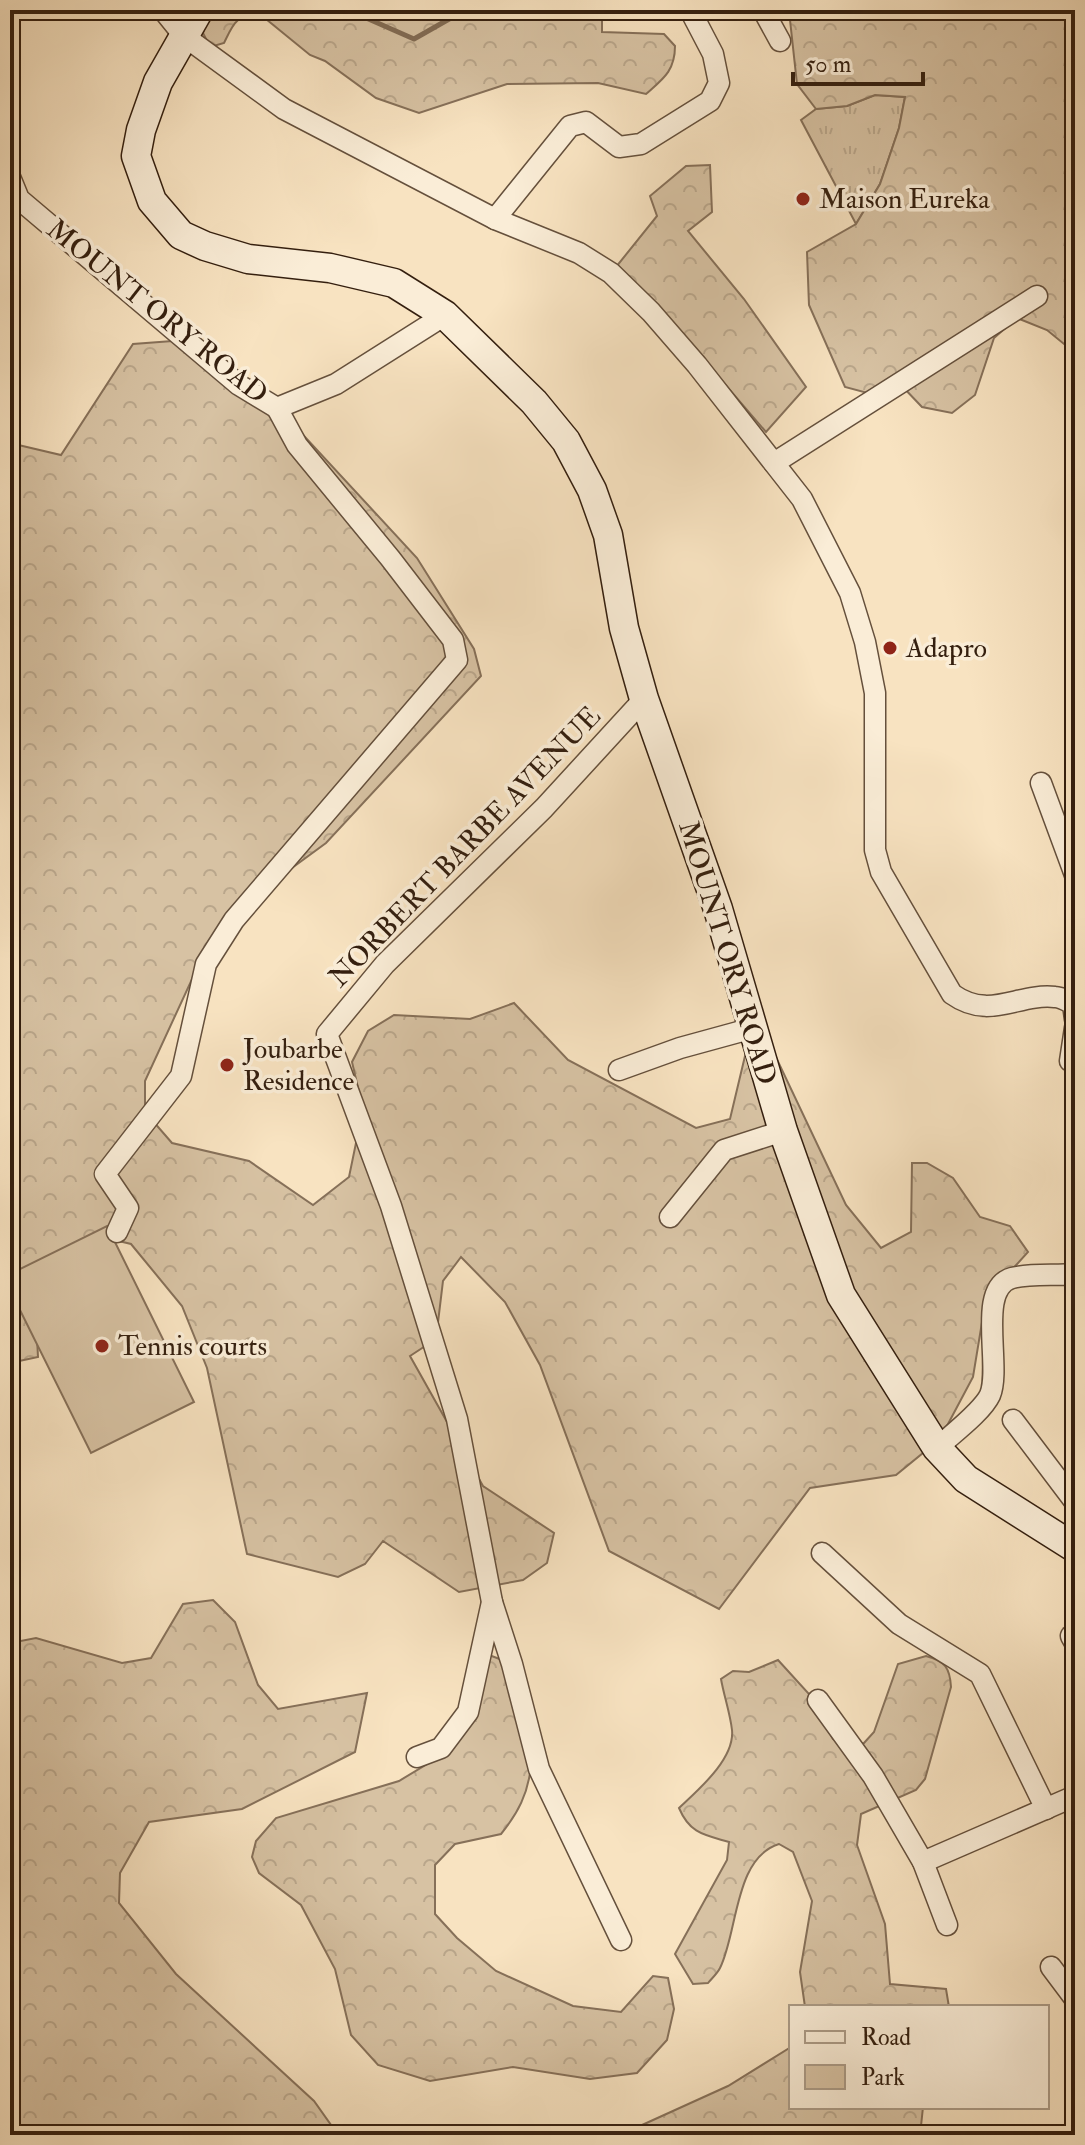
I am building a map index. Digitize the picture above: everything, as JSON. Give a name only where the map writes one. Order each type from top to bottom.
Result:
[{"type":"main road","name":"MOUNT ORY ROAD","points":[[199,10],[158,82],[141,130],[136,156],[152,201],[181,235],[205,246],[248,259],[330,268],[394,283],[445,315],[534,402],[566,441],[592,490],[608,535],[624,628],[644,699],[718,909],[783,1131],[841,1295],[937,1448],[966,1479],[1075,1548]]},
{"type":"street","points":[[163,10],[184,36],[284,109],[495,219],[579,253],[611,273],[651,312],[697,365],[802,499],[850,593],[865,642],[875,693],[875,850],[881,872],[952,994],[963,1002],[979,1007],[1057,996],[1074,1007]]},
{"type":"street","points":[[495,219],[570,126],[586,122],[619,147],[641,144],[710,101],[719,83],[713,54],[690,10]]},
{"type":"street","points":[[763,10],[780,41]]},
{"type":"street","name":"MOUNT ORY ROAD","points":[[10,177],[19,199],[239,385],[277,408],[336,384],[445,315]]},
{"type":"street","points":[[774,463],[1037,296]]},
{"type":"street","points":[[117,1232],[128,1208],[105,1174],[181,1076],[206,964],[234,920],[457,660],[453,640],[297,445],[277,408]]},
{"type":"street","name":"NORBERT BARBE AVENUE","points":[[492,1602],[457,1419],[391,1206],[327,1034],[385,964],[544,808],[644,699]]},
{"type":"street","points":[[1041,783],[1075,875]]},
{"type":"street","points":[[619,1070],[680,1048],[753,1028]]},
{"type":"street","points":[[1070,1061],[1075,1028]]},
{"type":"street","points":[[670,1217],[724,1150],[783,1131]]},
{"type":"street","points":[[937,1448],[990,1395],[994,1373],[992,1310],[994,1296],[1000,1286],[1011,1278],[1075,1274]]},
{"type":"street","points":[[1013,1420],[1075,1502]]},
{"type":"street","points":[[822,1553],[899,1624],[980,1674],[1046,1809]]},
{"type":"street","points":[[417,1757],[441,1748],[468,1712],[492,1602]]},
{"type":"street","points":[[492,1602],[512,1664],[539,1769],[621,1940]]},
{"type":"street","points":[[818,1700],[873,1776],[923,1862],[947,1925]]},
{"type":"street","points":[[923,1862],[1075,1796]]},
{"type":"street","points":[[1051,1967],[1075,1999]]},
{"type":"green space","points":[[209,10],[602,10],[602,32],[664,34],[675,46],[673,62],[667,74],[646,94],[598,83],[507,84],[419,113],[376,98],[325,61],[310,55],[261,15],[241,18],[224,43],[210,47],[203,33]]},
{"type":"green space","points":[[786,10],[1075,10],[1075,353],[1047,330],[1017,318],[994,338],[975,395],[952,413],[922,407],[901,385],[875,395],[845,387],[809,305],[807,252],[856,224],[880,184],[899,128],[905,97],[875,95],[847,106],[816,109],[797,84],[790,20]]},
{"type":"green space","points":[[875,95],[905,97],[899,128],[880,184],[856,224],[801,120],[816,109],[847,106]]},
{"type":"green space","points":[[710,165],[712,212],[688,231],[744,299],[806,387],[766,432],[693,347],[616,267],[657,216],[650,196],[686,166]]},
{"type":"green space","points":[[186,340],[256,384],[417,558],[474,649],[481,676],[326,843],[229,914],[205,951],[145,1081],[145,1112],[172,1143],[249,1161],[313,1205],[349,1177],[363,1109],[352,1062],[368,1031],[394,1015],[470,1019],[514,1003],[568,1060],[696,1128],[730,1119],[750,1035],[765,1034],[846,1205],[881,1248],[911,1232],[912,1163],[927,1163],[953,1178],[980,1217],[1010,1226],[1028,1252],[986,1298],[973,1377],[940,1439],[896,1475],[810,1488],[719,1609],[609,1551],[540,1365],[505,1302],[461,1257],[443,1281],[436,1339],[410,1356],[483,1486],[554,1533],[547,1563],[523,1580],[459,1592],[383,1541],[365,1564],[338,1577],[247,1554],[207,1368],[182,1306],[131,1244],[98,1236],[35,1300],[38,1357],[10,1363],[10,443],[61,455],[133,344]]},
{"type":"green space","name":"Tennis courts","points":[[107,1226],[194,1402],[91,1453],[10,1290],[10,1274]]},
{"type":"green space","points":[[213,1600],[235,1622],[258,1685],[278,1709],[367,1693],[355,1752],[242,1809],[149,1822],[120,1873],[119,1903],[176,1974],[314,2101],[331,2125],[333,2135],[10,2135],[10,1643],[36,1638],[122,1663],[151,1658],[183,1604]]},
{"type":"green space","points":[[489,1655],[505,1661],[531,1766],[530,1776],[521,1803],[501,1834],[455,1844],[435,1865],[435,1914],[457,1938],[496,1971],[573,2006],[621,2012],[653,1976],[668,1978],[674,2009],[667,2040],[637,2073],[590,2079],[513,2067],[430,2081],[378,2065],[351,2035],[335,1969],[301,1905],[259,1873],[252,1857],[256,1841],[276,1818],[399,1781],[442,1755]]},
{"type":"green space","points":[[926,1656],[938,1660],[945,1666],[951,1687],[925,1779],[916,1790],[861,1814],[857,1845],[885,1924],[890,1984],[946,1989],[949,2005],[805,2005],[800,1972],[812,1901],[793,1852],[779,1844],[764,1852],[745,1880],[719,1970],[708,1983],[693,1984],[675,1954],[727,1860],[729,1842],[693,1828],[679,1808],[714,1773],[728,1752],[732,1730],[721,1679],[733,1671],[749,1672],[778,1660],[809,1694],[833,1739],[847,1746],[864,1743],[874,1732],[898,1664]]},
{"type":"green space","points":[[789,2048],[789,2109],[923,2109],[921,2126],[943,2135],[620,2135],[728,2086]]},
{"type":"waterway","points":[[348,10],[414,39],[465,10]]},
{"type":"place","name":"Maison Eureka","points":[[803,199]]},
{"type":"place","name":"Adapro","points":[[890,648]]},
{"type":"place","name":"Joubarbe Residence","points":[[227,1065]]},
{"type":"place","name":"Tennis courts","points":[[102,1346]]}]
